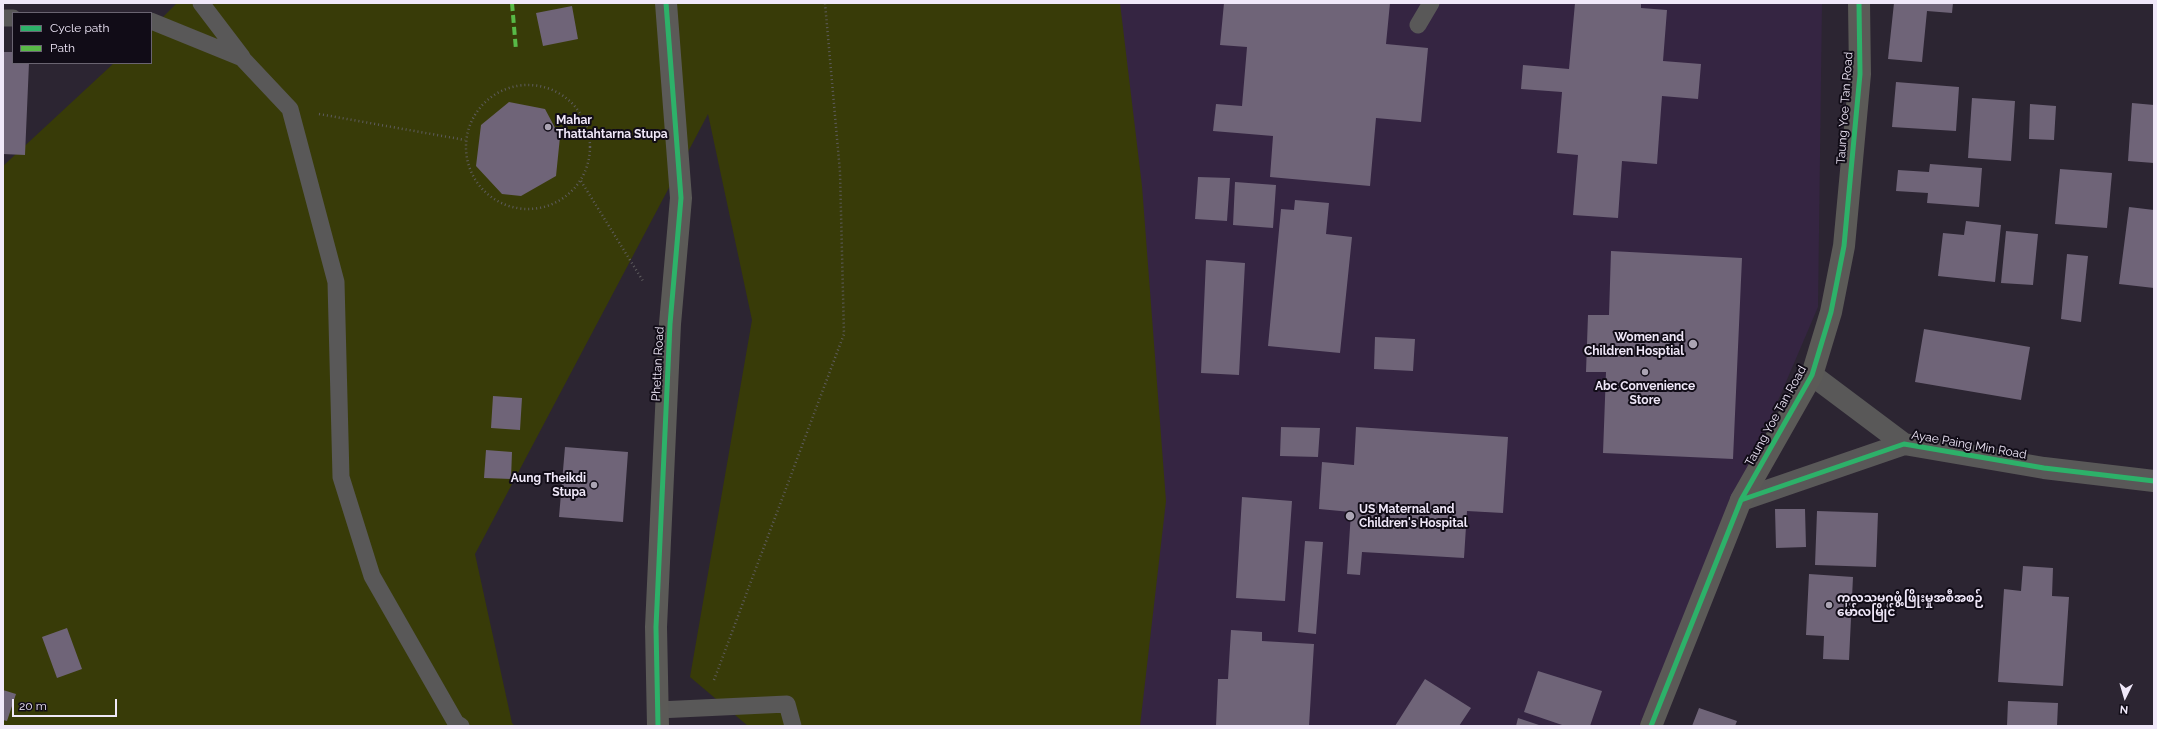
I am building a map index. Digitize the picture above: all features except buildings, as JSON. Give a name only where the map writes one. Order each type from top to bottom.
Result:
[{"type":"street","name":"Phettan Road","points":[[658,718],[656,620],[670,324],[681,198],[666,3]]},
{"type":"street","name":"Taung Yoe Tan Road","points":[[1651,726],[1741,500],[1812,375],[1831,312],[1844,246],[1860,74],[1859,3]]},
{"type":"street","points":[[1812,375],[1904,444]]},
{"type":"street","name":"Ayae Paing Min Road","points":[[1741,500],[1904,444],[2044,468],[2154,481]]},
{"type":"lane","points":[[201,3],[242,58],[290,108],[336,282],[341,477],[372,576],[456,723],[461,726]]},
{"type":"lane","points":[[1418,25],[1431,3]]},
{"type":"lane","points":[[152,20],[242,58]]},
{"type":"lane","points":[[658,718],[705,708],[787,704],[793,726]]},
{"type":"path","points":[[705,708],[844,334],[840,172],[825,3]]},
{"type":"path","points":[[521,84],[549,87],[573,103],[588,127],[591,155],[581,181],[561,200],[535,209],[507,206],[483,191],[468,167],[465,140],[475,113],[494,93],[521,84]]},
{"type":"path","points":[[290,108],[465,140]]},
{"type":"path","points":[[581,181],[645,283]]},
{"type":"shaded area","points":[[177,3],[1120,3],[1142,186],[1166,501],[1140,726],[748,726],[690,677],[752,320],[708,114],[475,554],[512,723],[515,726],[3,726],[3,166],[113,64],[152,64],[152,28]]},
{"type":"shaded area","name":"US Maternal and Children's Hospital","points":[[930,3],[1822,3],[1818,307],[1639,726],[987,726]]},
{"type":"marked path","points":[[512,3],[516,50]]},
{"type":"cycle path","points":[[658,726],[656,627],[670,324],[681,198],[666,3]]},
{"type":"cycle path","points":[[1651,726],[1741,500],[1812,375],[1831,312],[1844,246],[1860,74],[1859,3]]},
{"type":"cycle path","points":[[1741,500],[1904,444],[2044,468],[2154,481]]},
{"type":"place","name":"Mahar Thattahtarna Stupa","points":[[548,127]]},
{"type":"place","name":"Women and Children Hosptial","points":[[1693,344]]},
{"type":"place","name":"Abc Convenience Store","points":[[1645,372]]},
{"type":"place","name":"Aung Theikdi Stupa","points":[[594,485]]},
{"type":"place","name":"US Maternal and Children's Hospital","points":[[1350,516]]},
{"type":"place","name":"ကုလသမဂ္ဂဖွံ့ဖြိုးမှုအစီအစဉ် မော်လမြိုင်","points":[[1829,605]]}]
